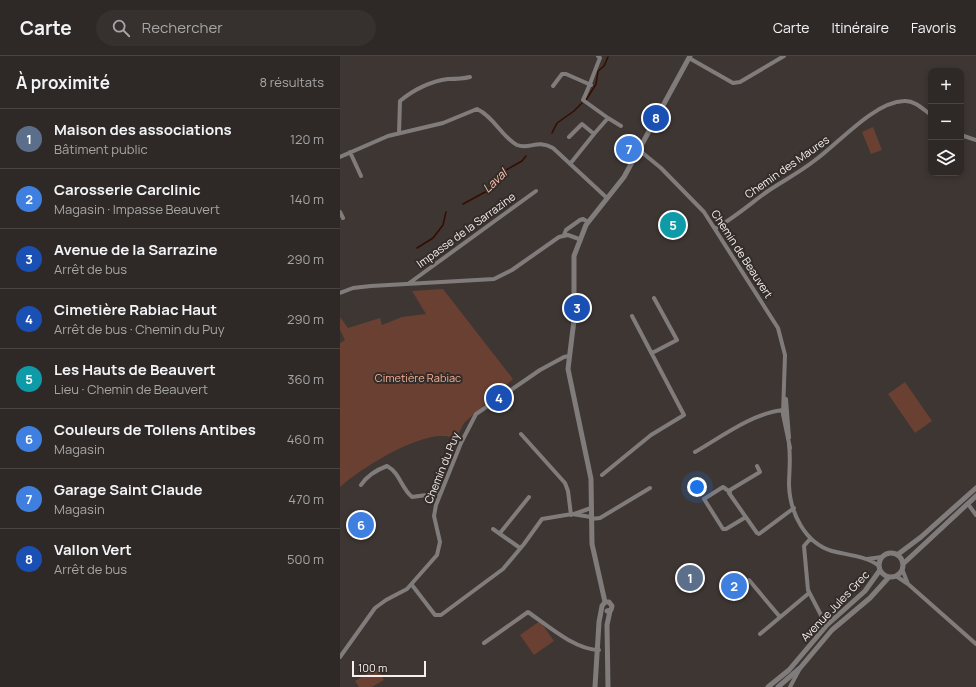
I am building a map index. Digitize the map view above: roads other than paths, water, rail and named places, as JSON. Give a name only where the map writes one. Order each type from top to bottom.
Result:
[{"type":"street","points":[[598,56],[600,58],[591,85],[583,100],[620,126]]},
{"type":"street","points":[[595,687],[599,622],[602,604],[605,602],[592,544],[591,479],[568,363],[574,320],[573,267],[579,239],[588,222],[624,177],[690,57],[733,82],[740,82],[784,56]]},
{"type":"street","points":[[553,86],[562,74],[566,74],[591,85]]},
{"type":"street","points":[[399,133],[400,101],[406,96],[417,89],[448,79],[459,80],[470,77]]},
{"type":"street","name":"Chemin des Maures","points":[[716,228],[814,161],[865,118],[879,109],[898,102],[907,101],[917,105],[928,113]]},
{"type":"street","points":[[340,157],[399,133],[443,123],[477,109],[484,112],[515,144],[523,146],[545,144],[570,164],[607,198]]},
{"type":"street","points":[[570,164],[608,118]]},
{"type":"street","points":[[569,137],[582,124],[594,134]]},
{"type":"street","points":[[964,136],[976,140]]},
{"type":"street","name":"Chemin de Beauvert","points":[[639,150],[661,168],[691,198],[716,228],[778,328],[785,355],[785,391],[790,448],[789,487],[794,508],[804,531],[810,539],[818,545],[829,550],[866,559],[880,568]]},
{"type":"street","points":[[350,152],[362,176]]},
{"type":"street","name":"Impasse de la Sarrazine","points":[[407,285],[536,191]]},
{"type":"street","points":[[340,212],[343,218]]},
{"type":"street","points":[[340,293],[353,288],[371,286],[494,279],[504,275],[552,241],[564,235],[566,230],[580,220],[588,222]]},
{"type":"street","points":[[564,235],[579,239]]},
{"type":"street","points":[[652,353],[677,340],[654,298]]},
{"type":"street","points":[[602,475],[651,435],[684,415],[632,316]]},
{"type":"street","name":"Chemin du Puy","points":[[340,657],[375,608],[412,585],[439,550],[440,542],[434,516],[462,440],[476,414],[540,370],[564,357],[569,356]]},
{"type":"street","points":[[556,362],[568,363]]},
{"type":"street","name":"Chemin de Beauvert","points":[[785,391],[783,410],[785,432],[790,448]]},
{"type":"street","points":[[695,452],[752,418],[783,410]]},
{"type":"street","points":[[521,434],[565,483],[568,491],[571,514]]},
{"type":"street","points":[[361,485],[365,479],[378,469],[387,466],[393,470],[406,492],[412,497],[441,494]]},
{"type":"street","points":[[730,492],[760,472],[757,466]]},
{"type":"street","points":[[746,517],[726,529],[723,529],[704,499],[723,487],[730,492],[729,493],[759,534],[794,508]]},
{"type":"street","points":[[571,514],[591,518],[600,518],[650,488]]},
{"type":"street","points":[[976,488],[921,537],[897,555],[888,554],[882,557],[880,568],[888,577],[896,576],[908,584],[976,644]]},
{"type":"street","points":[[896,576],[902,566],[976,496]]},
{"type":"street","points":[[500,533],[529,497]]},
{"type":"street","points":[[968,504],[976,515]]},
{"type":"street","points":[[412,585],[435,615],[441,615],[503,569],[542,519],[571,514],[592,508]]},
{"type":"street","points":[[493,529],[520,548]]},
{"type":"street","points":[[810,539],[804,546],[809,593],[823,619]]},
{"type":"street","points":[[897,555],[908,584]]},
{"type":"street","name":"Chemin de Beauvert","points":[[866,559],[882,557]]},
{"type":"street","name":"Avenue Jules Grec","points":[[768,687],[793,666],[827,625],[865,591],[880,568]]},
{"type":"street","name":"Avenue Jules Grec","points":[[778,687],[800,668],[832,630],[870,598],[888,577]]},
{"type":"street","points":[[749,580],[780,617]]},
{"type":"street","points":[[760,634],[809,593]]},
{"type":"street","points":[[605,602],[612,604],[607,625],[608,687]]},
{"type":"street","points":[[602,609],[610,611]]},
{"type":"street","points":[[484,643],[528,612],[578,645],[591,650],[598,650]]},
{"type":"street","points":[[790,687],[800,668]]},
{"type":"waterway","name":"Laval","points":[[586,100],[596,84],[598,71],[604,66],[608,57]]},
{"type":"waterway","name":"Laval","points":[[552,133],[557,123],[574,111],[582,103]]},
{"type":"waterway","name":"Laval","points":[[463,204],[487,191],[506,170],[522,161],[526,156]]},
{"type":"waterway","name":"Laval","points":[[417,248],[433,238],[443,225],[446,212]]},
{"type":"place","name":"Vallon Vert","points":[[656,118]]},
{"type":"place","name":"Garage Saint Claude","points":[[629,149]]},
{"type":"place","name":"Les Hauts de Beauvert","points":[[673,225]]},
{"type":"place","name":"Avenue de la Sarrazine","points":[[577,308]]},
{"type":"place","name":"Cimetière Rabiac Haut","points":[[499,398]]},
{"type":"place","name":"Couleurs de Tollens Antibes","points":[[361,525]]},
{"type":"place","name":"Maison des associations","points":[[690,578]]},
{"type":"place","name":"Carosserie Carclinic","points":[[734,586]]},
{"type":"park label","name":"Cimetière Rabiac","points":[[418,378]]}]
